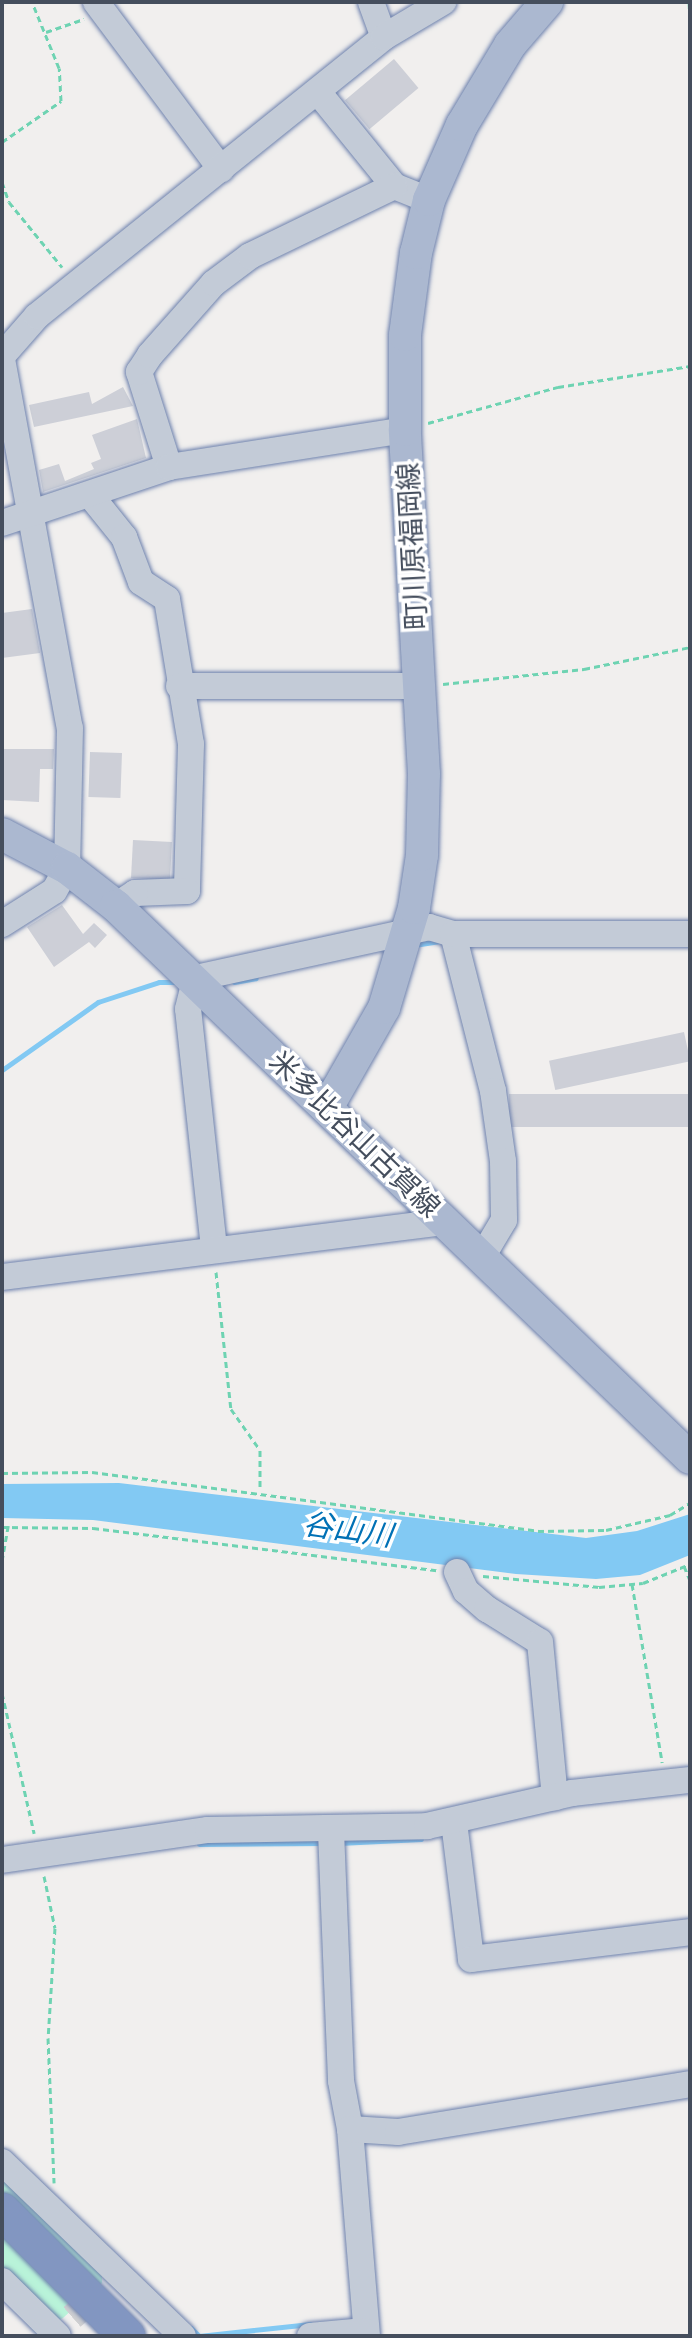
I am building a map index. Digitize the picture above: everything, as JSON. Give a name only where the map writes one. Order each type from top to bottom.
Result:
[{"type":"highway","points":[[2,2211],[127,2336]]},
{"type":"highway","points":[[2,2225],[114,2336]]},
{"type":"main road","name":"町川原福岡線","points":[[328,1106],[384,1008],[407,935],[422,855],[420,686],[405,430],[410,290],[429,200],[482,86],[542,4]]},
{"type":"main road","name":"米多比谷山古賀線","points":[[2,834],[67,868],[116,906],[196,978],[690,1458]]},
{"type":"street","points":[[371,2],[384,37]]},
{"type":"street","points":[[2,924],[54,891],[67,868],[70,728],[2,358],[37,316],[384,37],[443,2]]},
{"type":"street","points":[[99,7],[221,169]]},
{"type":"street","points":[[318,92],[394,186],[429,200]]},
{"type":"street","points":[[169,467],[139,372],[150,355],[214,283],[250,256],[394,186]]},
{"type":"street","points":[[2,523],[83,494],[91,496],[169,467],[405,430]]},
{"type":"street","points":[[91,496],[124,537],[141,582],[167,599],[191,744],[187,891],[135,893],[116,906]]},
{"type":"street","points":[[179,686],[420,686]]},
{"type":"street","points":[[214,1248],[188,1009],[196,978],[407,935],[429,927],[453,934],[690,934]]},
{"type":"street","points":[[453,934],[493,1091],[503,1161],[504,1220],[482,1257]]},
{"type":"street","points":[[2,1277],[95,1268],[214,1248],[445,1222]]},
{"type":"street","points":[[457,1572],[466,1591],[487,1609],[540,1642],[555,1797]]},
{"type":"street","points":[[2,1860],[208,1830],[331,1831],[454,1822],[555,1797],[678,1781]]},
{"type":"street","points":[[454,1822],[471,1959],[690,1932]]},
{"type":"street","points":[[310,2336],[366,2333],[350,2129],[341,2081],[331,1831]]},
{"type":"street","points":[[350,2129],[398,2132],[690,2084]]},
{"type":"street","points":[[2,2162],[55,2210],[111,2285],[183,2336]]},
{"type":"street","points":[[2,2281],[62,2329]]},
{"type":"path","points":[[2,142],[61,101],[59,68],[32,2]]},
{"type":"path","points":[[689,2],[690,19]]},
{"type":"path","points":[[46,32],[99,7]]},
{"type":"path","points":[[2,182],[9,202],[77,286]]},
{"type":"path","points":[[405,430],[558,387],[690,366]]},
{"type":"path","points":[[420,686],[584,669],[690,647]]},
{"type":"path","points":[[214,1248],[231,1409],[260,1450],[260,1490]]},
{"type":"path","points":[[2,1473],[92,1472],[260,1490],[538,1531],[606,1530],[670,1515],[690,1503]]},
{"type":"path","points":[[2,1561],[5,1527],[93,1528],[599,1587],[632,1584],[690,1564]]},
{"type":"path","points":[[684,1566],[690,1580]]},
{"type":"path","points":[[632,1584],[678,1781]]},
{"type":"path","points":[[2,1693],[55,1928],[48,2038],[55,2210]]},
{"type":"green space","points":[[2,2169],[102,2268],[102,2283],[94,2290],[2,2199]]},
{"type":"green space","points":[[2,2232],[74,2308],[63,2318],[57,2321],[2,2269]]},
{"type":"water","name":"谷山川","points":[[119,1483],[586,1538],[637,1531],[690,1514],[690,1555],[640,1575],[596,1579],[516,1574],[93,1520],[2,1518],[2,1484]]},
{"type":"building","points":[[394,59],[418,88],[369,129],[345,100]]},
{"type":"building","points":[[123,387],[133,406],[34,427],[29,405],[89,392],[92,404]]},
{"type":"building","points":[[137,419],[146,458],[43,492],[39,470],[59,464],[65,481],[94,469],[91,463],[101,459],[92,435]]},
{"type":"building","points":[[32,609],[40,653],[2,658],[2,613]]},
{"type":"building","points":[[2,749],[54,749],[53,769],[40,769],[39,802],[2,800]]},
{"type":"building","points":[[90,752],[122,753],[120,798],[88,797]]},
{"type":"building","points":[[133,840],[172,842],[170,880],[131,878]]},
{"type":"building","points":[[62,905],[83,934],[94,923],[107,935],[95,948],[89,942],[54,967],[27,927]]},
{"type":"building","points":[[684,1032],[690,1061],[555,1090],[549,1061]]},
{"type":"building","points":[[509,1094],[690,1094],[690,1127],[509,1127]]},
{"type":"waterway","points":[[414,945],[440,941]]},
{"type":"waterway","points":[[234,982],[256,978]]},
{"type":"waterway","points":[[2,1070],[98,1002],[159,982],[176,982]]},
{"type":"waterway","points":[[339,1843],[421,1839]]},
{"type":"waterway","points":[[199,1844],[325,1843]]},
{"type":"waterway","points":[[191,2328],[199,2336],[310,2324]]},
{"type":"tunnel","points":[[72,2317],[101,2292]]}]
